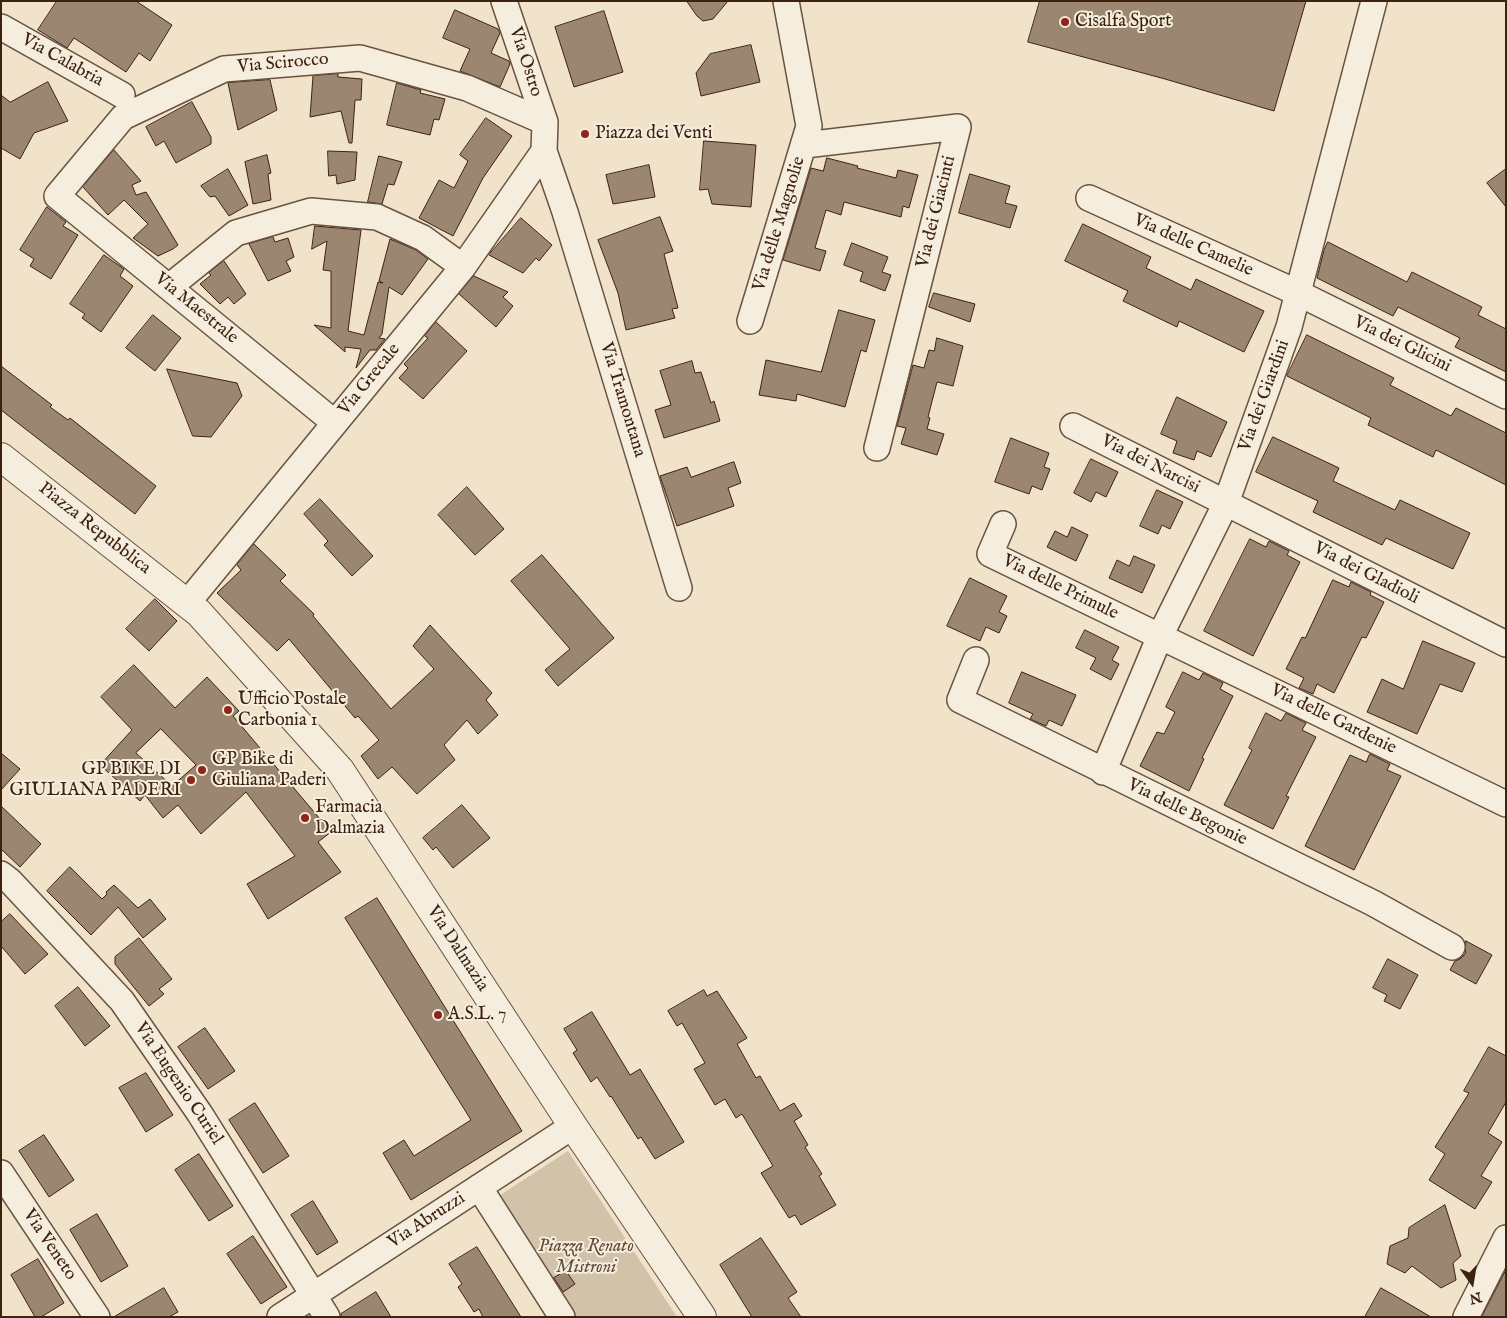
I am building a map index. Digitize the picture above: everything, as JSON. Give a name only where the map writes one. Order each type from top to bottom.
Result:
[{"type":"street","name":"Via Ostro","points":[[504,1],[545,122]]},
{"type":"street","points":[[786,1],[807,135]]},
{"type":"street","name":"Via dei Giardini","points":[[1103,772],[1160,636],[1226,503],[1289,328],[1374,1]]},
{"type":"street","name":"Via Calabria","points":[[1,27],[122,95]]},
{"type":"street","name":"Via Scirocco","points":[[57,196],[123,117],[224,69],[360,58],[467,88],[545,122]]},
{"type":"street","points":[[544,152],[545,122]]},
{"type":"street","name":"Via dei Giacinti","points":[[807,135],[958,127],[877,448]]},
{"type":"street","name":"Via delle Magnolie","points":[[750,321],[807,135]]},
{"type":"street","name":"Via Tramontana","points":[[544,152],[565,212],[679,588]]},
{"type":"street","name":"Via Grecale","points":[[186,602],[193,596],[463,267],[544,152]]},
{"type":"street","name":"Via Maestrale","points":[[57,196],[335,423]]},
{"type":"street","name":"Via delle Camelie","points":[[1089,198],[1298,294]]},
{"type":"street","points":[[169,287],[236,234],[311,210],[377,217],[422,238],[463,267]]},
{"type":"street","name":"Via dei Glicini","points":[[1298,294],[1506,396]]},
{"type":"street","name":"Via dei Narcisi","points":[[1073,426],[1226,503]]},
{"type":"street","name":"Piazza Repubblica","points":[[1,457],[186,602]]},
{"type":"street","name":"Via dei Gladioli","points":[[1226,503],[1506,644]]},
{"type":"street","name":"Via delle Primule","points":[[1003,524],[990,554],[1160,636]]},
{"type":"street","name":"Via Dalmazia","points":[[186,602],[199,613],[340,770],[702,1317]]},
{"type":"street","name":"Via delle Gardenie","points":[[1160,636],[1506,804]]},
{"type":"street","name":"Via delle Begonie","points":[[976,660],[960,700],[1103,772],[1373,903],[1452,947]]},
{"type":"street","name":"Via Eugenio Curiel","points":[[4,881],[122,1001],[200,1114],[327,1317]]},
{"type":"street","name":"Via Abruzzi","points":[[280,1317],[574,1126]]},
{"type":"street","name":"Via Veneto","points":[[1,1172],[97,1317]]},
{"type":"street","points":[[479,1187],[562,1317]]},
{"type":"street","points":[[1466,1317],[1506,1238]]},
{"type":"green space","name":"Piazza Renato Mistroni","points":[[568,1151],[677,1317],[572,1317],[494,1199]]},
{"type":"building","points":[[57,1],[136,1],[172,25],[150,61],[139,53],[126,72],[74,38],[67,48],[38,30]]},
{"type":"building","points":[[687,1],[728,1],[713,19],[703,21],[697,16]]},
{"type":"building","points":[[1040,1],[1306,1],[1274,111],[1028,42]]},
{"type":"building","points":[[455,10],[498,29],[500,33],[491,53],[509,61],[510,64],[500,87],[460,71],[470,49],[443,38]]},
{"type":"building","points":[[604,11],[623,72],[574,87],[555,27]]},
{"type":"building","points":[[751,45],[760,82],[701,96],[696,73],[710,54]]},
{"type":"building","points":[[338,74],[338,77],[362,79],[361,100],[355,100],[352,143],[349,143],[341,111],[310,117],[313,76]]},
{"type":"building","points":[[270,80],[277,110],[238,130],[228,83]]},
{"type":"building","points":[[48,82],[68,121],[34,133],[20,159],[1,148],[1,95],[10,102]]},
{"type":"building","points":[[397,83],[421,90],[420,93],[445,99],[439,120],[434,119],[430,135],[387,125]]},
{"type":"building","points":[[192,102],[211,137],[211,144],[176,163],[164,141],[156,146],[146,127]]},
{"type":"building","points":[[486,118],[512,136],[483,178],[453,236],[419,218],[439,180],[454,188],[468,161],[460,155]]},
{"type":"building","points":[[704,141],[756,145],[751,207],[712,204],[708,189],[700,190]]},
{"type":"building","points":[[114,150],[141,181],[132,185],[136,195],[146,192],[178,245],[173,249],[158,256],[133,238],[148,224],[124,200],[108,215],[83,187]]},
{"type":"building","points":[[328,151],[357,152],[355,180],[337,184],[336,175],[329,176]]},
{"type":"building","points":[[267,155],[271,173],[268,174],[271,200],[253,204],[245,162]]},
{"type":"building","points":[[379,156],[402,162],[394,185],[388,184],[382,204],[368,202]]},
{"type":"building","points":[[827,158],[896,178],[898,170],[918,175],[909,208],[903,206],[901,217],[844,202],[841,215],[826,210],[815,248],[826,251],[820,271],[783,260],[811,168],[823,171]]},
{"type":"building","points":[[649,165],[655,197],[613,204],[606,175]]},
{"type":"building","points":[[228,169],[248,205],[229,216],[215,196],[210,197],[201,186]]},
{"type":"building","points":[[1506,169],[1506,207],[1487,183]]},
{"type":"building","points":[[970,174],[1010,186],[1005,203],[1017,206],[1010,228],[959,213]]},
{"type":"building","points":[[47,207],[66,222],[63,226],[78,235],[51,279],[30,266],[34,259],[20,250]]},
{"type":"building","points":[[660,217],[673,251],[664,254],[678,308],[672,309],[675,318],[626,330],[618,293],[598,240]]},
{"type":"building","points":[[521,218],[552,245],[539,261],[536,258],[523,273],[489,255]]},
{"type":"building","points":[[1083,224],[1151,257],[1146,268],[1191,290],[1196,279],[1264,311],[1244,352],[1179,321],[1177,327],[1123,301],[1128,291],[1065,261]]},
{"type":"building","points":[[315,226],[361,230],[348,331],[364,335],[378,282],[383,283],[379,281],[390,239],[416,250],[428,259],[402,295],[389,287],[382,334],[379,338],[385,339],[376,350],[370,350],[356,368],[361,349],[345,347],[345,352],[314,325],[331,328],[331,271],[323,270],[327,241],[312,249]]},
{"type":"building","points":[[273,237],[275,242],[288,238],[294,257],[286,261],[291,271],[268,281],[249,244]]},
{"type":"building","points":[[1328,242],[1407,282],[1412,272],[1482,307],[1478,315],[1506,329],[1506,372],[1455,347],[1460,338],[1398,307],[1393,316],[1317,278]]},
{"type":"building","points":[[852,243],[888,257],[882,272],[891,275],[885,291],[860,281],[863,272],[844,265]]},
{"type":"building","points":[[104,255],[124,269],[120,276],[133,286],[101,332],[82,318],[85,314],[70,304]]},
{"type":"building","points":[[224,261],[246,294],[234,304],[228,297],[220,304],[200,284],[211,275],[209,273]]},
{"type":"building","points":[[474,276],[508,292],[503,297],[513,306],[496,327],[459,294]]},
{"type":"building","points":[[934,293],[975,304],[970,322],[929,307]]},
{"type":"building","points":[[839,310],[875,320],[866,352],[861,350],[845,407],[797,394],[796,401],[759,395],[766,360],[821,372]]},
{"type":"building","points":[[153,315],[181,338],[155,371],[126,348]]},
{"type":"building","points":[[436,322],[467,351],[423,399],[399,378],[408,368],[404,364],[428,338],[425,336]]},
{"type":"building","points":[[1307,335],[1394,378],[1390,385],[1451,416],[1456,408],[1506,433],[1506,485],[1436,450],[1433,457],[1368,425],[1371,418],[1287,376]]},
{"type":"building","points":[[937,338],[963,346],[953,386],[937,382],[928,417],[930,418],[927,429],[944,434],[937,455],[901,444],[906,428],[897,426],[913,365],[924,368],[929,350],[934,351]]},
{"type":"building","points":[[692,361],[695,373],[701,372],[711,403],[714,401],[720,421],[664,438],[655,410],[671,405],[660,371]]},
{"type":"building","points":[[1,366],[52,405],[50,407],[68,420],[70,418],[156,486],[135,514],[1,410]]},
{"type":"building","points":[[167,369],[237,383],[242,396],[211,437],[193,436]]},
{"type":"building","points":[[1177,397],[1227,422],[1211,457],[1197,451],[1194,460],[1173,453],[1177,441],[1161,434]]},
{"type":"building","points":[[1273,437],[1339,468],[1333,481],[1395,510],[1400,500],[1470,533],[1453,569],[1386,538],[1382,545],[1313,512],[1318,501],[1256,472]]},
{"type":"building","points":[[1011,438],[1049,453],[1044,467],[1050,469],[1042,490],[1032,486],[1029,494],[995,482]]},
{"type":"building","points":[[1091,459],[1118,472],[1106,497],[1096,492],[1091,502],[1074,493]]},
{"type":"building","points":[[734,462],[741,483],[728,488],[734,506],[677,526],[660,476],[687,467],[691,477]]},
{"type":"building","points":[[467,487],[504,529],[475,555],[438,515]]},
{"type":"building","points":[[1157,490],[1183,502],[1170,529],[1162,525],[1158,534],[1140,526]]},
{"type":"building","points":[[320,499],[373,556],[352,576],[324,545],[328,541],[304,514]]},
{"type":"building","points":[[1072,527],[1088,535],[1076,561],[1047,547],[1055,531],[1067,537]]},
{"type":"building","points":[[1250,539],[1266,547],[1269,541],[1289,551],[1287,555],[1300,562],[1253,656],[1204,631]]},
{"type":"building","points":[[254,544],[286,575],[280,581],[314,614],[313,616],[391,709],[434,669],[413,646],[430,625],[492,693],[486,700],[498,715],[478,734],[467,720],[444,745],[455,760],[417,794],[392,767],[378,779],[361,756],[379,740],[358,716],[355,718],[289,639],[277,651],[217,593],[241,570],[237,565]]},
{"type":"building","points":[[542,555],[614,638],[558,686],[545,670],[570,649],[511,581]]},
{"type":"building","points":[[1134,556],[1155,565],[1142,593],[1109,578],[1117,560],[1129,566]]},
{"type":"building","points":[[970,578],[1007,596],[999,612],[1007,616],[999,633],[986,627],[980,641],[947,626]]},
{"type":"building","points":[[1333,580],[1349,587],[1351,582],[1371,592],[1370,595],[1384,602],[1366,638],[1362,637],[1334,693],[1317,684],[1313,694],[1299,688],[1304,678],[1286,669],[1302,637],[1305,638]]},
{"type":"building","points":[[155,599],[177,621],[149,651],[126,629]]},
{"type":"building","points":[[1085,630],[1119,647],[1112,660],[1119,664],[1111,680],[1090,669],[1096,658],[1076,648]]},
{"type":"building","points":[[1423,641],[1475,663],[1462,692],[1440,684],[1417,734],[1367,712],[1382,679],[1403,689]]},
{"type":"building","points":[[134,665],[175,708],[207,677],[239,711],[233,716],[331,832],[318,842],[341,872],[268,919],[247,884],[295,856],[246,792],[201,834],[178,805],[163,818],[145,795],[140,801],[100,765],[132,730],[101,697]],"holes":[[[161,729],[196,765],[172,786],[136,753]]]},
{"type":"building","points":[[1022,672],[1076,695],[1062,726],[1049,720],[1046,726],[1030,719],[1033,714],[1009,703]]},
{"type":"building","points":[[1183,672],[1199,680],[1203,673],[1223,683],[1220,689],[1233,696],[1202,758],[1204,759],[1189,791],[1140,766],[1157,732],[1164,734],[1175,712],[1166,707]]},
{"type":"building","points":[[1266,713],[1281,721],[1286,713],[1306,723],[1302,730],[1316,737],[1286,796],[1289,797],[1273,829],[1224,805],[1252,750],[1249,748]]},
{"type":"building","points":[[1,753],[20,769],[1,790]]},
{"type":"building","points":[[1370,754],[1390,764],[1387,770],[1401,776],[1354,870],[1305,846],[1350,755],[1366,762]]},
{"type":"building","points":[[462,805],[490,838],[453,868],[436,847],[433,850],[423,838]]},
{"type":"building","points":[[1,806],[41,844],[20,867],[1,849]]},
{"type":"building","points":[[70,867],[102,899],[107,894],[106,892],[114,885],[138,908],[150,899],[166,919],[143,938],[118,907],[91,935],[47,891]]},
{"type":"building","points":[[377,898],[522,1131],[411,1200],[383,1153],[404,1140],[414,1156],[471,1120],[345,918]]},
{"type":"building","points":[[10,914],[48,954],[25,974],[1,946],[1,922]]},
{"type":"building","points":[[139,938],[172,979],[159,989],[164,994],[149,1006],[115,964],[115,957]]},
{"type":"building","points":[[1466,941],[1492,955],[1476,984],[1450,970],[1455,961],[1465,954]]},
{"type":"building","points":[[1388,959],[1418,975],[1400,1009],[1384,1001],[1387,995],[1373,988]]},
{"type":"building","points":[[78,987],[110,1026],[85,1046],[55,1006]]},
{"type":"building","points":[[704,990],[707,996],[717,991],[747,1038],[737,1044],[756,1078],[760,1076],[780,1111],[794,1103],[802,1116],[794,1121],[808,1145],[805,1147],[822,1174],[819,1176],[836,1205],[801,1225],[795,1215],[789,1218],[761,1173],[773,1166],[742,1114],[736,1118],[725,1099],[715,1105],[694,1069],[705,1063],[682,1023],[677,1026],[668,1011]]},
{"type":"building","points":[[592,1012],[630,1075],[640,1069],[684,1142],[655,1159],[641,1137],[638,1139],[597,1077],[591,1082],[573,1053],[577,1050],[564,1029]]},
{"type":"building","points":[[205,1028],[235,1071],[208,1089],[178,1047]]},
{"type":"building","points":[[1489,1047],[1506,1056],[1506,1102],[1488,1133],[1502,1142],[1481,1176],[1492,1182],[1475,1209],[1429,1180],[1445,1154],[1435,1147],[1469,1093],[1464,1091]]},
{"type":"building","points":[[146,1073],[173,1115],[146,1132],[119,1088]]},
{"type":"building","points":[[255,1103],[289,1156],[263,1173],[229,1120]]},
{"type":"building","points":[[44,1135],[74,1180],[49,1197],[19,1151]]},
{"type":"building","points":[[199,1154],[233,1206],[209,1221],[175,1170]]},
{"type":"building","points":[[313,1201],[338,1242],[317,1255],[291,1215]]},
{"type":"building","points":[[1445,1205],[1461,1256],[1453,1263],[1456,1280],[1441,1288],[1412,1266],[1405,1273],[1387,1264],[1390,1246],[1408,1238],[1409,1228]]},
{"type":"building","points":[[97,1214],[128,1266],[101,1282],[70,1230]]},
{"type":"building","points":[[253,1236],[287,1287],[261,1304],[227,1254]]},
{"type":"building","points":[[761,1238],[797,1292],[788,1298],[801,1317],[752,1317],[720,1265]]},
{"type":"building","points":[[477,1247],[521,1317],[483,1317],[479,1309],[474,1312],[458,1287],[462,1284],[449,1264]]},
{"type":"building","points":[[38,1259],[64,1303],[41,1317],[35,1317],[11,1275]]},
{"type":"building","points":[[1506,1270],[1506,1317],[1482,1317]]},
{"type":"building","points":[[566,1271],[575,1284],[563,1292],[554,1278]]},
{"type":"building","points":[[164,1288],[178,1312],[169,1317],[114,1317]]},
{"type":"building","points":[[1381,1288],[1397,1297],[1431,1317],[1365,1317]]},
{"type":"building","points":[[376,1292],[391,1317],[341,1317],[341,1314]]},
{"type":"place","name":"Cisalfa Sport","points":[[1065,22]]},
{"type":"place","name":"Piazza dei Venti","points":[[585,134]]},
{"type":"place","name":"Ufficio Postale Carbonia 1","points":[[228,710]]},
{"type":"place","name":"GP Bike di Giuliana Paderi","points":[[202,770]]},
{"type":"place","name":"GP BIKE DI GIULIANA PADERI","points":[[191,780]]},
{"type":"place","name":"Farmacia Dalmazia","points":[[305,818]]},
{"type":"place","name":"A.S.L. 7","points":[[438,1015]]}]
